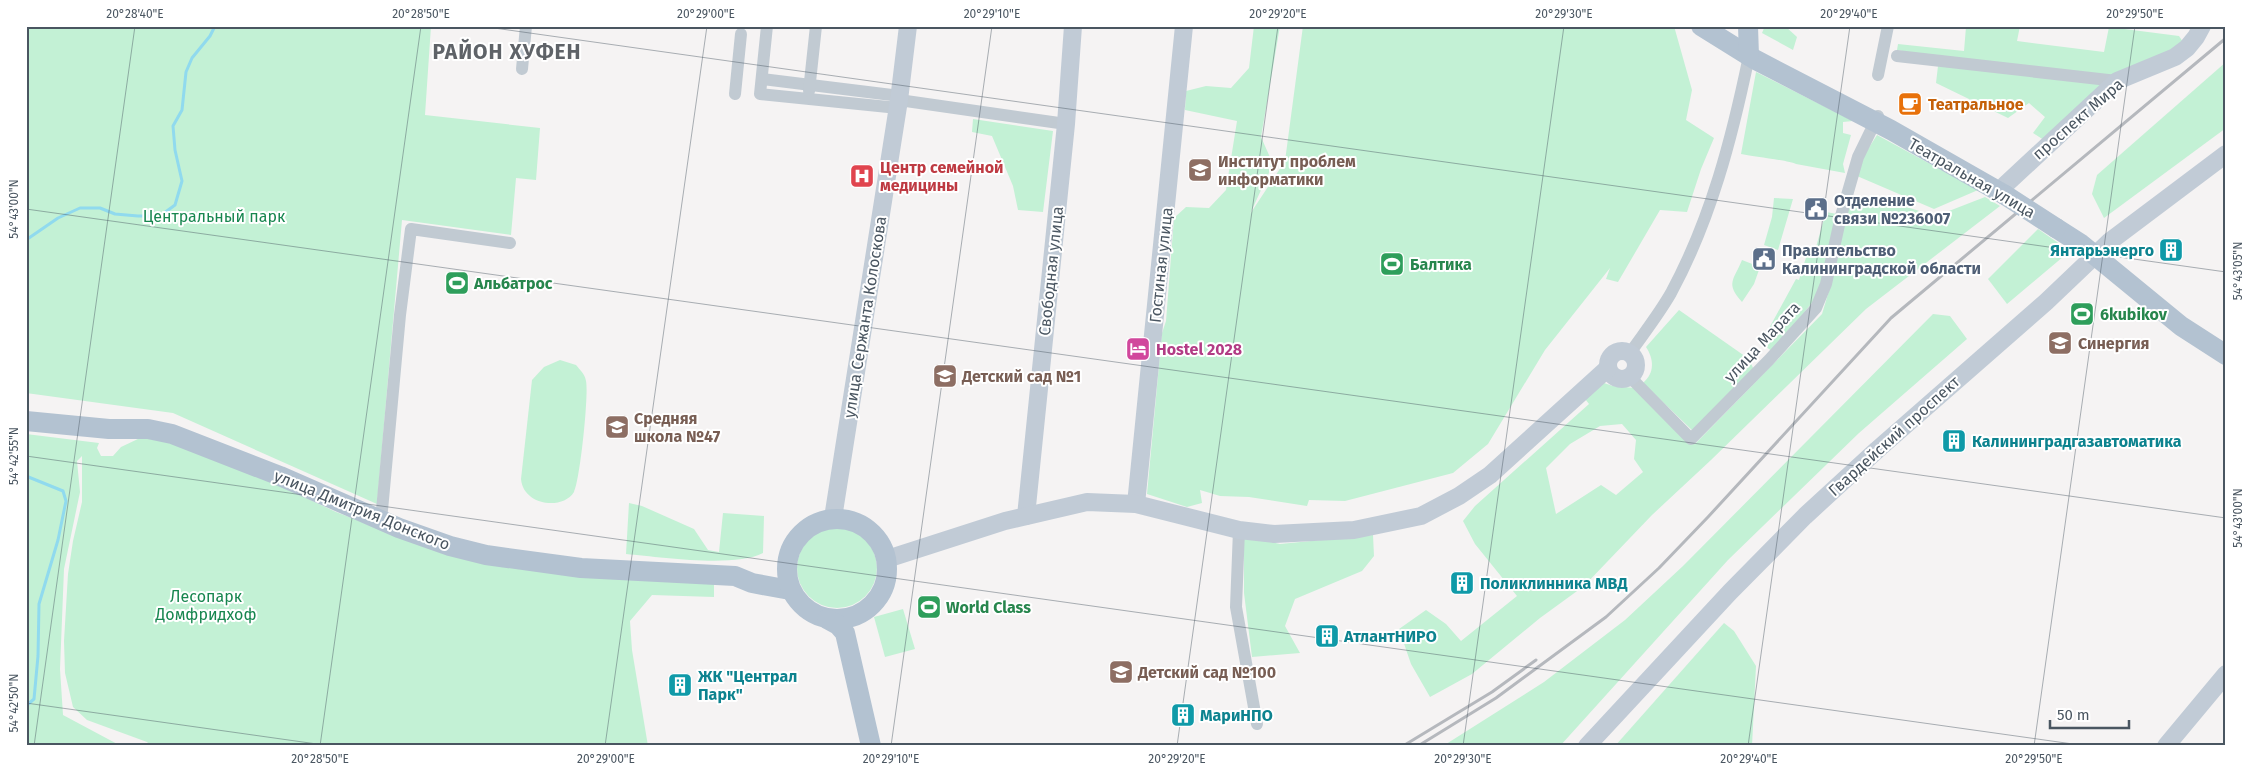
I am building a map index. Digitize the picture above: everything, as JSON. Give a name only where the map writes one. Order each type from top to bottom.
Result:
[{"type":"main road","name":"улица Сержанта Колоскова","points":[[833,518],[899,102],[908,26]]},
{"type":"main road","name":"Свободная улица","points":[[1026,516],[1066,124],[1073,26]]},
{"type":"main road","name":"Гостиная улица","points":[[1136,504],[1184,26]]},
{"type":"main road","name":"Театральная улица","points":[[1701,26],[1723,31],[1749,41],[1877,118],[1891,130],[2007,189],[2058,224],[2088,238],[2099,253],[2181,326],[2226,355]]},
{"type":"main road","name":"проспект Мира","points":[[2007,189],[2117,81],[2175,57],[2196,38],[2202,26]]},
{"type":"main road","name":"Гвардейский проспект","points":[[1587,746],[1716,606],[1805,516],[2109,242],[2226,154]]},
{"type":"main road","name":"Театральная улица","points":[[2099,253],[2185,319],[2226,343]]},
{"type":"main road","points":[[1623,350],[1630,352],[1636,360],[1636,371],[1630,377],[1622,380],[1616,378],[1608,368],[1609,359],[1612,354],[1623,350]]},
{"type":"main road","points":[[887,559],[1026,516],[1087,502],[1136,504],[1239,530],[1274,534],[1354,530],[1420,516],[1459,496],[1490,475],[1608,368]]},
{"type":"main road","name":"улица Дмитрия Донского","points":[[26,421],[109,429],[148,428],[172,434],[280,476],[382,521],[450,546],[495,557],[581,568],[735,576],[752,583],[790,590]]},
{"type":"main road","points":[[827,618],[847,618],[864,611],[880,597],[887,579],[887,559],[880,542],[868,528],[851,520],[833,518],[816,522],[802,532],[791,546],[786,561],[786,576],[790,590],[799,603],[812,613],[827,618],[838,625],[845,633],[871,746]]},
{"type":"main road","name":"улица Дмитрия Донского","points":[[735,576],[743,573],[769,571],[786,561]]},
{"type":"main road","points":[[864,611],[857,629],[858,642],[882,746]]},
{"type":"main road","points":[[2166,746],[2226,674]]},
{"type":"street","points":[[522,69],[526,26]]},
{"type":"street","points":[[767,26],[760,94],[808,99],[899,102]]},
{"type":"street","points":[[808,99],[816,26]]},
{"type":"street","points":[[1878,75],[1888,26]]},
{"type":"street","points":[[735,94],[741,34]]},
{"type":"street","points":[[1630,352],[1671,293],[1705,217],[1728,152],[1749,41]]},
{"type":"street","points":[[1897,56],[2117,81]]},
{"type":"street","points":[[762,78],[810,84],[899,102],[1066,124]]},
{"type":"street","name":"улица Марата","points":[[1630,377],[1691,439],[1769,360],[1816,308],[1826,284],[1841,216],[1858,157],[1877,118]]},
{"type":"street","points":[[382,521],[400,322],[411,229],[510,243]]},
{"type":"street","points":[[1239,530],[1236,607],[1257,724]]},
{"type":"green space","name":"Центральный парк","points":[[26,26],[431,26],[425,115],[540,128],[536,180],[516,178],[511,235],[402,220],[377,504],[173,413],[26,393]]},
{"type":"green space","name":"Балтика","points":[[1254,26],[1280,26],[1261,137],[1273,164],[1250,214],[1285,161],[1303,26],[1674,26],[1692,90],[1686,120],[1714,138],[1701,169],[1687,212],[1660,210],[1618,282],[1606,279],[1610,268],[1545,350],[1488,444],[1453,473],[1345,501],[1309,500],[1307,506],[1249,497],[1220,496],[1200,490],[1202,503],[1187,507],[1147,494],[1162,333],[1166,321],[1174,218],[1186,207],[1209,208],[1226,190],[1237,121],[1185,110],[1186,91],[1206,86],[1231,88],[1249,68]]},
{"type":"green space","points":[[1765,26],[1785,26],[1797,37],[1793,50],[1762,33]]},
{"type":"green space","points":[[1965,26],[2020,26],[2017,41],[2104,52],[2109,27],[2179,36],[2185,45],[2116,77],[1937,57],[1897,50],[1898,44],[1964,51]]},
{"type":"green space","points":[[2226,62],[2226,128],[2104,218],[2092,194],[2097,175]]},
{"type":"green space","points":[[1938,66],[2108,83],[2047,142],[2033,133],[2045,117],[2029,103],[2008,118],[1936,83]]},
{"type":"green space","points":[[1756,72],[1853,121],[1843,122],[1843,133],[1851,135],[1843,164],[1845,173],[1741,154]]},
{"type":"green space","points":[[973,119],[1053,131],[1043,212],[1018,210],[1013,186],[992,136],[972,132]]},
{"type":"green space","points":[[1877,135],[1978,190],[1934,209],[1857,176],[1863,157]]},
{"type":"green space","points":[[1870,196],[1936,216],[1985,197],[2000,206],[1866,309],[1652,515],[1584,586],[1540,618],[1472,674],[1430,697],[1411,664],[1399,629],[1426,610],[1446,624],[1461,641],[1517,596],[1475,544],[1463,521],[1475,506],[1589,404],[1582,395],[1601,382],[1613,386],[1635,388],[1688,442],[1695,444],[1822,314],[1831,284],[1849,202]],"holes":[[[1622,424],[1636,440],[1634,459],[1643,472],[1616,495],[1601,485],[1556,514],[1546,468],[1570,444],[1600,426]]]},
{"type":"green space","points":[[1774,198],[1793,199],[1778,250],[1764,245],[1772,217]]},
{"type":"green space","points":[[1826,212],[1837,214],[1818,295],[1773,352],[1761,343],[1796,279],[1799,280],[1808,251],[1814,254]]},
{"type":"green space","points":[[2038,229],[2070,251],[2007,304],[1988,279]]},
{"type":"green space","points":[[1742,260],[1760,267],[1754,284],[1742,302],[1732,286]]},
{"type":"green space","points":[[1679,310],[1749,359],[1754,370],[1693,431],[1643,383],[1650,375],[1652,366],[1651,356],[1646,347]]},
{"type":"green space","points":[[1933,314],[1950,316],[1967,339],[1859,433],[1728,560],[1560,746],[1443,746],[1544,682],[1625,620],[1683,566]]},
{"type":"green space","points":[[560,360],[576,365],[582,372],[587,389],[579,472],[574,492],[561,502],[552,503],[535,500],[528,495],[523,488],[521,479],[532,380],[544,367]]},
{"type":"green space","name":"Лесопарк Домфридхоф","points":[[26,434],[99,443],[97,448],[101,456],[113,456],[121,447],[140,438],[159,440],[250,472],[336,512],[432,549],[714,584],[714,597],[652,595],[630,621],[632,650],[648,746],[151,746],[147,742],[87,720],[73,707],[65,673],[64,641],[68,574],[82,502],[82,456],[77,461],[80,492],[64,569],[60,669],[63,715],[121,746],[26,746]]},
{"type":"green space","points":[[629,503],[642,506],[694,529],[708,550],[719,552],[723,513],[764,516],[763,553],[734,560],[716,561],[626,554]]},
{"type":"green space","points":[[829,528],[845,528],[859,535],[870,546],[877,560],[877,576],[874,583],[859,601],[845,608],[829,608],[815,601],[804,590],[797,576],[797,560],[804,546],[815,535]]},
{"type":"green space","points":[[1373,535],[1374,556],[1362,571],[1295,599],[1285,626],[1300,653],[1252,657],[1244,593],[1244,536],[1280,544]]},
{"type":"green space","points":[[903,609],[915,649],[885,657],[874,617]]},
{"type":"green space","points":[[1724,623],[1734,631],[1756,666],[1752,746],[1615,746]]},
{"type":"waterway","points":[[26,240],[58,218],[80,208],[100,208],[115,214],[160,216],[175,205],[182,181],[175,150],[173,126],[182,110],[186,72],[192,58],[210,36],[215,26]]},
{"type":"waterway","points":[[26,476],[63,491],[66,501],[58,540],[39,604],[38,656],[34,699],[26,706]]},
{"type":"railway","points":[[1418,746],[1496,698],[1606,617],[1659,568],[1708,517],[1891,318],[2226,38]]},
{"type":"railway","points":[[1403,746],[1492,692],[1536,660]]},
{"type":"place","name":"Театральное","points":[[1910,104]]},
{"type":"place","name":"Институт проблем информатики","points":[[1200,170]]},
{"type":"place","name":"Центр семейной медицины","points":[[862,176]]},
{"type":"place","name":"Отделение связи №236007","points":[[1816,209]]},
{"type":"place","name":"Янтарьэнерго","points":[[2171,250]]},
{"type":"place","name":"Правительство Калининградской области","points":[[1764,259]]},
{"type":"place","name":"Балтика","points":[[1392,264]]},
{"type":"place","name":"Альбатрос","points":[[457,283]]},
{"type":"place","name":"6kubikov","points":[[2082,314]]},
{"type":"place","name":"Синергия","points":[[2060,343]]},
{"type":"place","name":"Hostel 2028","points":[[1138,349]]},
{"type":"place","name":"Детский сад №1","points":[[945,376]]},
{"type":"place","name":"Средняя школа №47","points":[[617,427]]},
{"type":"place","name":"Калининградгазавтоматика","points":[[1954,441]]},
{"type":"place","name":"Поликлинника МВД","points":[[1462,583]]},
{"type":"place","name":"World Class","points":[[929,607]]},
{"type":"place","name":"АтлантНИРО","points":[[1327,636]]},
{"type":"place","name":"Детский сад №100","points":[[1121,672]]},
{"type":"place","name":"ЖК \"Централ Парк\"","points":[[680,685]]},
{"type":"place","name":"МариНПО","points":[[1183,715]]},
{"type":"district","name":"РАЙОН ХУФЕН","points":[[507,52]]}]
